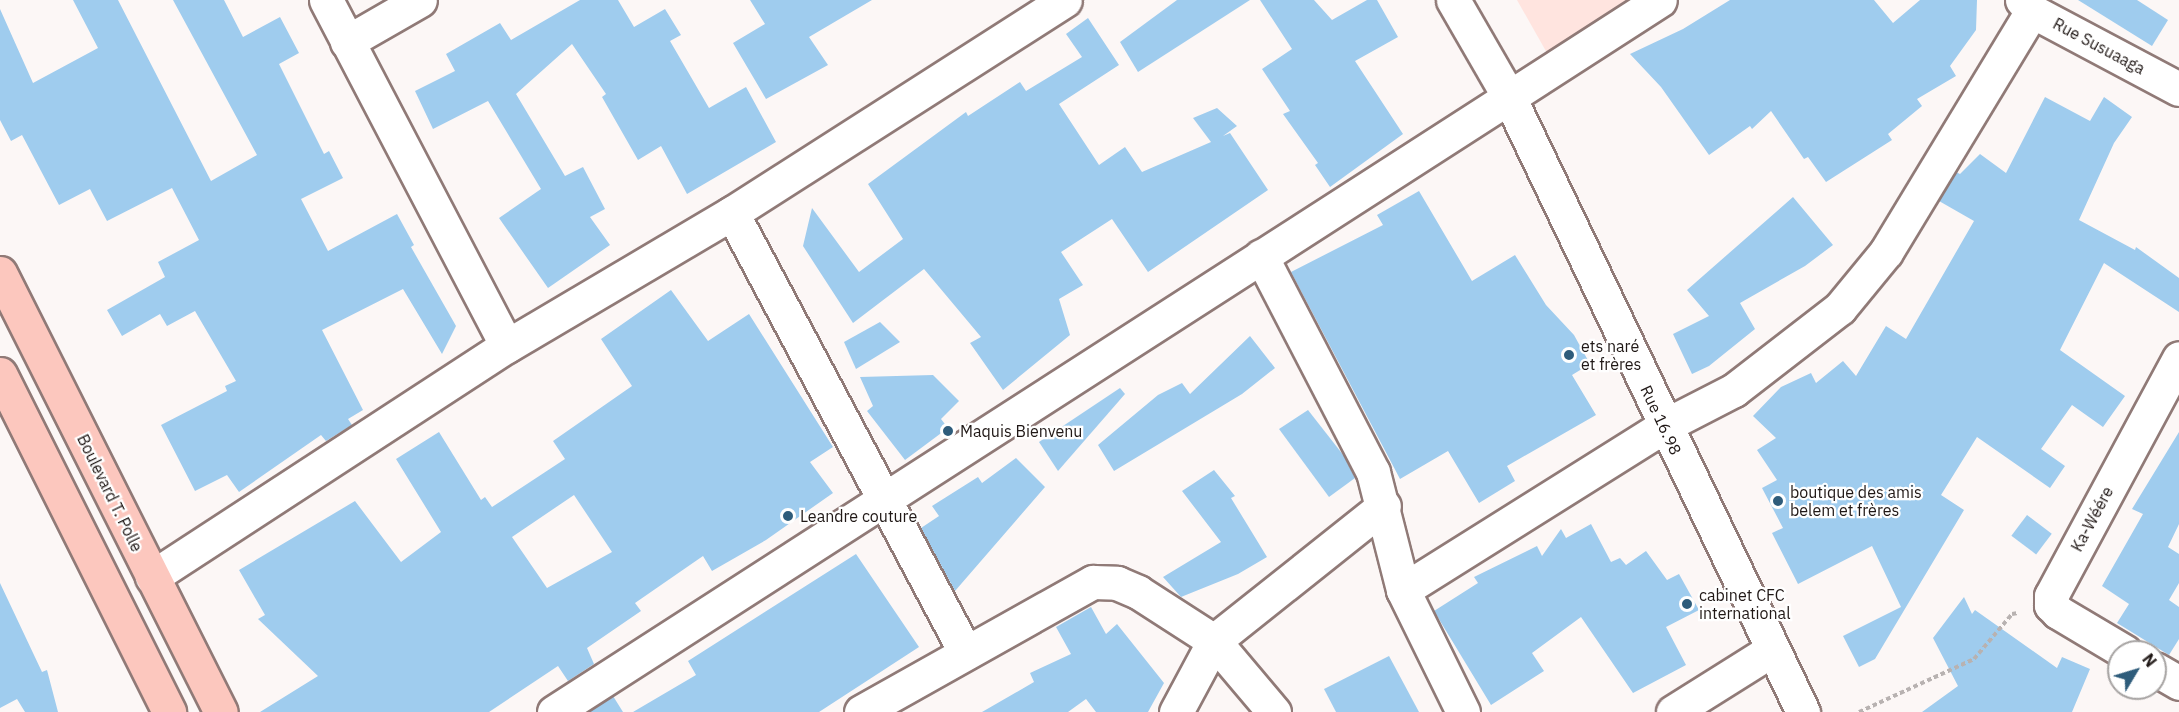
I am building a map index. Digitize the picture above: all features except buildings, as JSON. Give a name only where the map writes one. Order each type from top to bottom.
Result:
[{"type":"highway","name":"Boulevard T. Polle","points":[[0,273],[221,712]]},
{"type":"highway","points":[[0,374],[169,712]]},
{"type":"street","points":[[326,0],[507,346]]},
{"type":"street","points":[[347,42],[420,0]]},
{"type":"street","points":[[152,577],[507,346],[732,213],[1065,0]]},
{"type":"street","name":"Rue 16.98","points":[[1453,0],[1509,97],[1664,426],[1803,712]]},
{"type":"street","points":[[566,709],[885,499],[1660,0]]},
{"type":"street","points":[[1403,590],[1664,426],[1734,390],[1840,308],[1886,252],[2027,5]]},
{"type":"street","name":"Rue Susuaaga","points":[[2027,5],[2179,88]]},
{"type":"street","points":[[732,213],[966,653]]},
{"type":"street","points":[[1261,256],[1373,472],[1384,506],[1403,590],[1462,712]]},
{"type":"street","name":"Ka-Wéére","points":[[2051,605],[2052,596],[2179,358]]},
{"type":"street","points":[[1176,712],[1214,641],[1384,506]]},
{"type":"street","points":[[861,712],[1093,582],[1117,583],[1138,592],[1214,641],[1274,712]]},
{"type":"street","points":[[2051,605],[2107,641]]},
{"type":"street","points":[[1673,712],[1772,650]]},
{"type":"path","points":[[1858,712],[1974,659],[2012,614],[2051,605]]},
{"type":"shaded area","points":[[1517,0],[1627,0],[1547,53]]},
{"type":"place","name":"ets naré et frères","points":[[1569,355]]},
{"type":"place","name":"Maquis Bienvenu","points":[[948,431]]},
{"type":"place","name":"boutique des amis belem et frères","points":[[1778,501]]},
{"type":"place","name":"Leandre couture","points":[[788,516]]},
{"type":"place","name":"cabinet CFC international","points":[[1687,604]]}]
